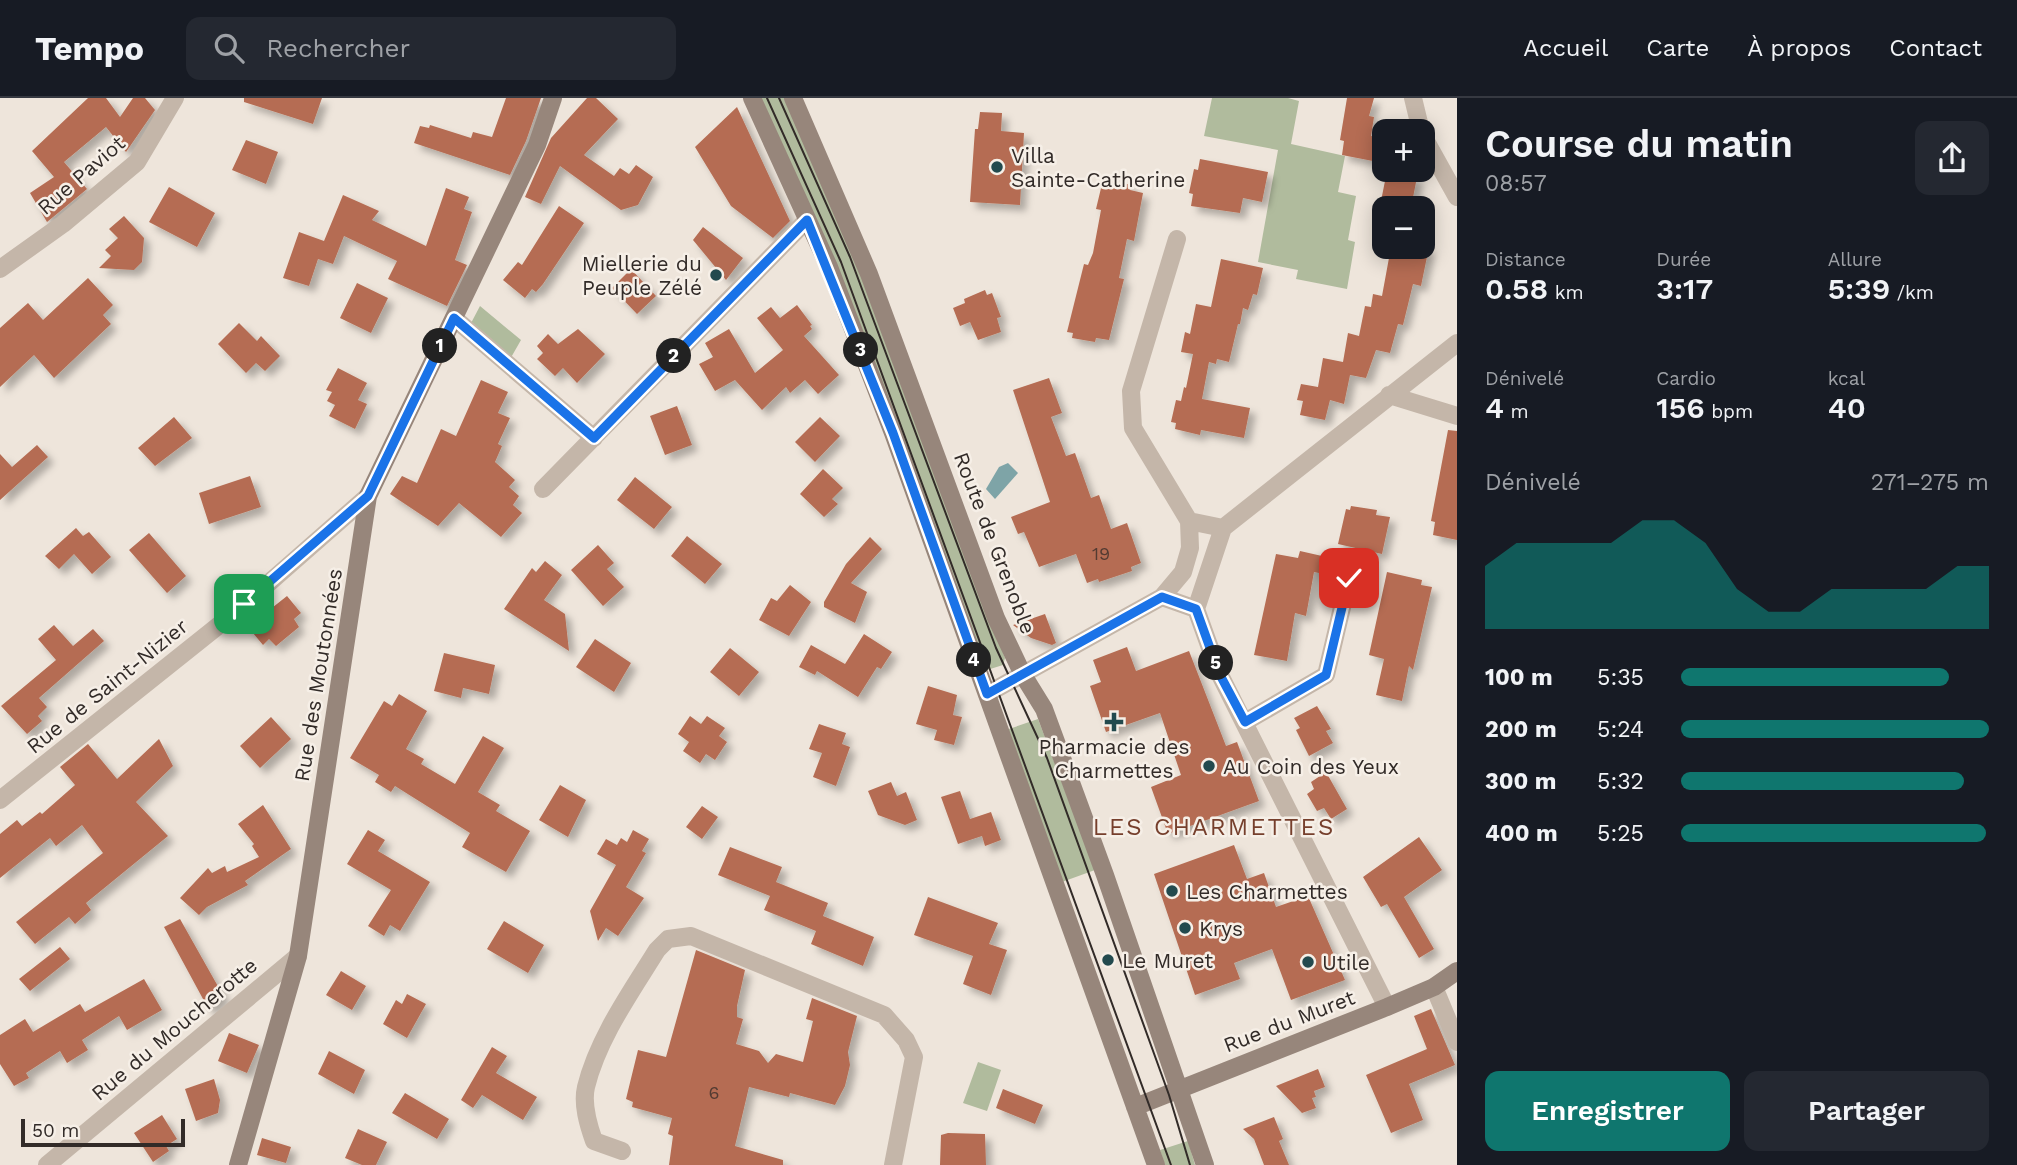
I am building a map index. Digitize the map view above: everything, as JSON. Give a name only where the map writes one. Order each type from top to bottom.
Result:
[{"type":"main road","name":"Rue des Moutonnées","points":[[238,1165],[298,956],[368,496],[537,145],[553,98]]},
{"type":"main road","points":[[752,98],[807,220],[893,433],[1156,1165]]},
{"type":"main road","name":"Route de Grenoble","points":[[793,98],[865,264],[996,618],[1023,675],[1044,709],[1181,1090],[1205,1165]]},
{"type":"main road","name":"Rue du Muret","points":[[1135,1107],[1245,1061],[1387,1007],[1434,987],[1457,971]]},
{"type":"street","name":"Rue Paviot","points":[[0,269],[72,216],[137,162],[174,98]]},
{"type":"street","points":[[1413,98],[1418,119]]},
{"type":"street","points":[[1435,157],[1457,197]]},
{"type":"street","points":[[544,489],[807,220]]},
{"type":"street","points":[[987,694],[1162,597],[1183,572],[1190,548],[1189,521],[1133,428],[1131,391],[1177,239]]},
{"type":"street","points":[[454,318],[594,438]]},
{"type":"street","points":[[1387,1007],[1219,673],[1196,609],[1223,528],[1457,343]]},
{"type":"street","points":[[1389,395],[1457,416]]},
{"type":"street","name":"Rue de Saint-Nizier","points":[[0,800],[238,610],[368,496]]},
{"type":"street","points":[[1189,521],[1223,528]]},
{"type":"street","points":[[1245,722],[1326,675],[1349,578]]},
{"type":"street","points":[[1162,597],[1196,609]]},
{"type":"street","points":[[622,1152],[594,1140],[586,1118],[585,1088],[606,1037],[657,950],[668,939],[691,936],[884,1015],[906,1040],[915,1057],[893,1165]]},
{"type":"street","name":"Rue du Moucherotte","points":[[47,1165],[298,956]]},
{"type":"street","points":[[1434,987],[1457,1042]]},
{"type":"green space","points":[[761,98],[785,98],[854,256],[1005,658],[1003,665],[987,670]]},
{"type":"green space","points":[[1212,98],[1288,98],[1299,101],[1291,144],[1345,156],[1338,192],[1356,196],[1348,240],[1355,242],[1347,289],[1296,279],[1298,270],[1258,262],[1278,150],[1204,136]]},
{"type":"green space","points":[[480,306],[521,340],[509,361],[470,325]]},
{"type":"green space","points":[[1038,719],[1095,870],[1062,882],[1006,730]]},
{"type":"green space","points":[[978,1062],[1001,1070],[987,1111],[963,1103]]},
{"type":"green space","points":[[1188,1141],[1195,1165],[1165,1165],[1160,1150]]},
{"type":"water","points":[[1008,463],[1018,473],[995,499],[986,489],[999,467]]},
{"type":"building","points":[[88,98],[106,98],[120,117],[133,98],[145,98],[155,110],[126,152],[106,127],[64,162],[87,189],[47,222],[30,193],[54,177],[32,151]]},
{"type":"building","points":[[244,98],[322,98],[313,124],[244,102]]},
{"type":"building","points":[[506,98],[541,98],[526,141],[510,175],[414,143],[420,126],[429,128],[430,125],[471,138],[473,132],[492,137]]},
{"type":"building","points":[[587,98],[596,98],[618,119],[584,155],[614,176],[620,168],[629,174],[636,165],[653,177],[638,205],[621,210],[560,166],[541,204],[525,197],[551,138]]},
{"type":"building","points":[[1347,98],[1374,98],[1369,116],[1374,117],[1371,136],[1372,161],[1342,155],[1344,141],[1340,140]]},
{"type":"building","points":[[737,107],[790,221],[773,238],[731,206],[695,147]]},
{"type":"building","name":"Villa Sainte-Catherine","points":[[980,112],[1002,113],[1001,131],[1024,133],[1020,205],[970,202],[975,129],[978,129]]},
{"type":"building","points":[[246,140],[278,152],[266,184],[232,170]]},
{"type":"building","points":[[1200,159],[1268,172],[1262,202],[1243,198],[1240,213],[1191,206],[1193,194],[1189,193],[1194,169],[1198,170]]},
{"type":"building","points":[[1108,180],[1132,185],[1130,190],[1143,193],[1134,241],[1127,239],[1119,278],[1124,279],[1109,340],[1096,338],[1095,342],[1072,338],[1073,333],[1067,332],[1084,264],[1088,265],[1093,253],[1101,210],[1096,209],[1102,184],[1108,185]]},
{"type":"building","points":[[1385,182],[1416,182],[1413,196],[1382,196]]},
{"type":"building","points":[[169,187],[215,213],[197,247],[149,222]]},
{"type":"building","points":[[446,188],[469,197],[464,209],[472,212],[455,260],[467,265],[447,306],[388,279],[397,261],[344,236],[333,264],[318,259],[309,286],[283,278],[299,232],[324,241],[343,195],[379,211],[372,220],[426,246]]},
{"type":"building","points":[[559,206],[584,223],[543,284],[536,292],[532,289],[525,298],[503,280],[518,262],[522,265]]},
{"type":"building","points":[[124,216],[144,238],[142,262],[134,270],[99,268],[111,256],[105,250],[118,238],[109,229]]},
{"type":"building","points":[[703,227],[743,258],[726,280],[693,240]]},
{"type":"building","points":[[1221,259],[1263,268],[1257,295],[1253,294],[1248,310],[1243,308],[1229,362],[1217,359],[1216,364],[1209,362],[1202,399],[1250,408],[1244,438],[1201,430],[1200,435],[1175,429],[1176,423],[1171,422],[1176,400],[1181,401],[1184,387],[1186,388],[1193,354],[1181,352],[1185,332],[1190,334],[1196,304],[1211,307]]},
{"type":"building","points":[[1389,259],[1427,259],[1421,286],[1413,284],[1403,325],[1398,324],[1390,353],[1376,350],[1366,378],[1350,375],[1344,404],[1330,400],[1325,420],[1300,415],[1303,401],[1297,400],[1301,384],[1318,387],[1323,358],[1343,362],[1348,333],[1359,336],[1365,306],[1371,307],[1373,294],[1382,296]]},
{"type":"building","points":[[631,269],[656,296],[637,314],[612,288]]},
{"type":"building","points":[[88,278],[113,305],[103,315],[111,324],[54,378],[34,355],[0,387],[0,328],[28,303],[43,320]]},
{"type":"building","points":[[357,283],[388,298],[371,333],[340,318]]},
{"type":"building","points":[[985,290],[987,295],[992,293],[1001,317],[997,318],[1001,332],[978,340],[970,322],[960,326],[953,308],[965,303],[964,299]]},
{"type":"building","points":[[797,305],[812,325],[812,329],[804,336],[839,375],[818,394],[805,380],[790,393],[786,387],[762,410],[735,380],[715,391],[699,364],[713,357],[705,343],[729,329],[755,373],[783,350],[757,318],[771,307],[780,318]]},
{"type":"building","points":[[239,323],[257,341],[261,336],[280,356],[265,371],[256,363],[246,373],[218,344]]},
{"type":"building","points":[[578,329],[605,354],[577,383],[563,368],[555,376],[537,359],[543,353],[537,346],[548,334],[558,344]]},
{"type":"building","points":[[338,368],[367,383],[358,400],[367,404],[355,429],[329,416],[335,405],[327,401],[332,392],[326,390]]},
{"type":"building","points":[[1049,378],[1062,413],[1051,417],[1066,456],[1075,453],[1091,498],[1099,495],[1111,529],[1127,523],[1141,563],[1131,567],[1132,571],[1099,582],[1098,579],[1087,583],[1076,554],[1039,567],[1024,532],[1018,534],[1011,517],[1050,502],[1013,390]]},
{"type":"building","points":[[481,380],[508,392],[498,413],[510,418],[498,444],[502,446],[495,462],[515,480],[509,487],[519,496],[513,505],[522,513],[501,537],[459,503],[438,526],[390,494],[402,476],[417,483],[441,429],[456,436]]},
{"type":"building","points":[[677,406],[692,445],[665,455],[650,416]]},
{"type":"building","points":[[174,417],[192,438],[155,466],[138,448]]},
{"type":"building","points":[[820,417],[840,436],[815,462],[795,442]]},
{"type":"building","points":[[1448,430],[1457,431],[1457,540],[1433,535],[1435,522],[1431,521]]},
{"type":"building","points":[[37,445],[48,457],[0,500],[0,454],[12,467]]},
{"type":"building","points":[[823,469],[843,488],[832,499],[838,504],[824,517],[800,494]]},
{"type":"building","points":[[250,476],[261,507],[209,524],[199,493]]},
{"type":"building","points":[[635,477],[672,507],[654,529],[617,500]]},
{"type":"building","points":[[1351,506],[1377,510],[1376,515],[1390,517],[1382,554],[1338,544],[1346,509],[1350,510]]},
{"type":"building","points":[[76,528],[83,536],[89,532],[111,557],[92,574],[74,554],[59,569],[45,556]]},
{"type":"building","points":[[149,533],[186,576],[167,593],[129,550]]},
{"type":"building","points":[[687,536],[722,564],[705,584],[671,556]]},
{"type":"building","points":[[870,537],[882,549],[851,583],[867,592],[855,623],[824,607],[824,602],[846,564]]},
{"type":"building","points":[[598,545],[614,563],[607,569],[624,587],[603,606],[571,570]]},
{"type":"building","points":[[1300,551],[1322,556],[1319,573],[1314,572],[1306,616],[1295,613],[1287,661],[1254,655],[1276,554],[1298,558]]},
{"type":"building","points":[[545,561],[562,575],[544,600],[565,614],[569,651],[504,609],[532,568],[536,572]]},
{"type":"building","points":[[1387,572],[1422,580],[1421,585],[1432,587],[1413,670],[1409,666],[1402,701],[1376,695],[1384,659],[1369,655]]},
{"type":"building","points":[[790,585],[811,602],[789,636],[759,620],[771,598],[777,601]]},
{"type":"building","points":[[287,596],[301,613],[294,619],[299,627],[276,646],[269,639],[263,645],[248,627]]},
{"type":"building","points":[[1045,614],[1056,643],[1052,645],[1031,638],[1013,625]]},
{"type":"building","points":[[54,625],[73,646],[93,629],[104,641],[39,698],[47,707],[38,716],[42,721],[27,734],[1,706],[56,660],[38,639]]},
{"type":"building","points":[[864,634],[892,652],[881,669],[877,667],[858,697],[817,671],[815,675],[799,667],[811,645],[845,664]]},
{"type":"building","points":[[595,639],[631,663],[614,692],[576,667]]},
{"type":"building","points":[[1127,647],[1136,671],[1189,651],[1226,746],[1237,742],[1259,801],[1168,834],[1151,787],[1181,775],[1160,713],[1106,732],[1090,686],[1101,682],[1093,660]]},
{"type":"building","points":[[730,648],[759,672],[739,696],[710,672]]},
{"type":"building","points":[[444,653],[495,665],[489,694],[463,688],[461,698],[434,691]]},
{"type":"building","points":[[928,686],[957,695],[953,715],[962,717],[954,745],[934,740],[937,730],[916,724]]},
{"type":"building","points":[[399,694],[427,711],[406,749],[424,759],[421,764],[455,784],[483,736],[504,748],[478,792],[500,805],[496,811],[530,831],[506,872],[462,847],[470,833],[395,786],[391,792],[375,782],[379,775],[350,758],[384,701],[392,706]]},
{"type":"building","points":[[1317,706],[1331,729],[1326,731],[1333,743],[1309,756],[1296,730],[1300,728],[1294,718]]},
{"type":"building","points":[[690,716],[701,724],[707,716],[725,728],[719,736],[727,742],[715,760],[706,754],[700,763],[683,751],[689,742],[678,734]]},
{"type":"building","points":[[271,717],[291,739],[260,768],[240,746]]},
{"type":"building","points":[[819,724],[846,733],[842,744],[850,747],[836,786],[813,777],[822,753],[809,749]]},
{"type":"building","points":[[159,739],[173,766],[136,802],[168,836],[86,903],[91,910],[75,924],[69,917],[35,944],[16,922],[103,853],[82,825],[56,846],[50,838],[0,878],[0,834],[17,820],[22,826],[40,812],[42,814],[75,785],[60,767],[88,744],[117,779]]},
{"type":"building","points":[[1326,772],[1347,809],[1331,819],[1324,808],[1317,811],[1307,794],[1314,789],[1311,782]]},
{"type":"building","points":[[891,782],[897,796],[906,792],[917,820],[905,825],[878,815],[868,791]]},
{"type":"building","points":[[560,785],[586,800],[568,837],[539,820]]},
{"type":"building","points":[[960,791],[970,819],[991,812],[1001,840],[985,846],[982,836],[958,844],[941,797]]},
{"type":"building","points":[[263,805],[291,849],[245,881],[248,885],[207,907],[199,915],[180,898],[208,868],[212,873],[225,866],[227,872],[259,857],[252,846],[254,844],[238,824]]},
{"type":"building","points":[[702,806],[718,817],[702,839],[686,827]]},
{"type":"building","points":[[368,830],[385,840],[378,851],[430,882],[400,931],[390,925],[384,936],[368,926],[391,890],[347,864]]},
{"type":"building","points":[[633,830],[649,839],[642,851],[646,853],[626,887],[644,898],[618,936],[606,928],[598,941],[590,911],[616,865],[597,854],[606,839],[617,845],[621,838],[627,842]]},
{"type":"building","points":[[1419,837],[1442,870],[1404,897],[1434,949],[1419,958],[1387,904],[1381,907],[1363,877]]},
{"type":"building","points":[[1234,845],[1247,879],[1264,873],[1276,907],[1308,896],[1345,980],[1291,1000],[1272,949],[1234,963],[1240,979],[1195,995],[1154,874]]},
{"type":"building","points":[[730,847],[782,867],[776,882],[828,903],[823,916],[874,937],[863,966],[811,944],[816,931],[764,910],[770,896],[718,875]]},
{"type":"building","points":[[928,897],[998,923],[989,944],[1007,950],[991,995],[963,984],[973,956],[914,935]]},
{"type":"building","points":[[180,919],[224,997],[209,1010],[164,927]]},
{"type":"building","points":[[504,921],[544,945],[528,973],[487,949]]},
{"type":"building","points":[[60,947],[70,959],[30,991],[19,979]]},
{"type":"building","points":[[696,950],[745,970],[737,1006],[737,1017],[743,1019],[736,1044],[759,1051],[768,1063],[776,1054],[803,1062],[813,1021],[806,1019],[812,998],[857,1016],[848,1052],[850,1065],[845,1086],[835,1105],[790,1093],[789,1097],[749,1087],[735,1146],[783,1160],[783,1165],[669,1165],[673,1136],[668,1134],[672,1118],[632,1107],[633,1102],[626,1099],[638,1050],[666,1057]]},
{"type":"building","points":[[341,971],[366,986],[352,1010],[326,995]]},
{"type":"building","points":[[144,979],[162,1010],[127,1030],[119,1016],[82,1040],[88,1050],[67,1063],[60,1051],[26,1073],[29,1078],[14,1086],[0,1064],[0,1035],[25,1019],[33,1032],[80,1004],[85,1012]]},
{"type":"building","points":[[407,994],[426,1004],[407,1038],[383,1024],[396,1000],[402,1004]]},
{"type":"building","points":[[1431,1009],[1455,1065],[1409,1084],[1423,1120],[1391,1133],[1366,1075],[1427,1049],[1414,1016]]},
{"type":"building","points":[[229,1033],[259,1045],[247,1073],[218,1061]]},
{"type":"building","points":[[492,1047],[507,1056],[496,1073],[537,1097],[523,1120],[482,1095],[473,1108],[461,1100]]},
{"type":"building","points":[[329,1051],[365,1070],[354,1094],[318,1074]]},
{"type":"building","points":[[1318,1069],[1325,1087],[1314,1091],[1316,1097],[1312,1098],[1316,1108],[1302,1113],[1276,1086]]},
{"type":"building","points":[[214,1079],[220,1100],[218,1113],[196,1121],[185,1089]]},
{"type":"building","points":[[1003,1089],[1043,1105],[1035,1124],[996,1108]]},
{"type":"building","points":[[405,1093],[449,1119],[437,1139],[392,1113]]},
{"type":"building","points":[[162,1115],[177,1139],[166,1146],[169,1151],[153,1162],[134,1133]]},
{"type":"building","points":[[1274,1117],[1283,1139],[1279,1141],[1289,1165],[1264,1165],[1254,1139],[1243,1129]]},
{"type":"building","points":[[358,1129],[387,1142],[376,1165],[362,1165],[345,1158]]},
{"type":"building","points":[[985,1134],[986,1165],[940,1165],[941,1135]]},
{"type":"building","points":[[262,1138],[291,1147],[286,1163],[257,1155]]},
{"type":"tram line","points":[[767,98],[841,262],[1171,1165]]},
{"type":"tram line","points":[[779,98],[850,257],[996,648],[1047,758],[1169,1095],[1190,1165]]},
{"type":"place","name":"Villa Sainte-Catherine","points":[[997,167]]},
{"type":"place","name":"Miellerie du Peuple Zélé","points":[[716,275]]},
{"type":"place","name":"Pharmacie des Charmettes","points":[[1114,722]]},
{"type":"place","name":"Au Coin des Yeux","points":[[1209,766]]},
{"type":"place","name":"Les Charmettes","points":[[1172,891]]},
{"type":"place","name":"Krys","points":[[1185,928]]},
{"type":"place","name":"Le Muret","points":[[1108,960]]},
{"type":"place","name":"Utile","points":[[1308,962]]},
{"type":"district","name":"LES CHARMETTES","points":[[1214,827]]},
{"type":"route","points":[[244,604],[368,496],[454,318],[594,438],[807,220],[829,267],[893,433],[987,694],[1162,597],[1196,609],[1219,673],[1245,722],[1326,675],[1349,578]]}]
